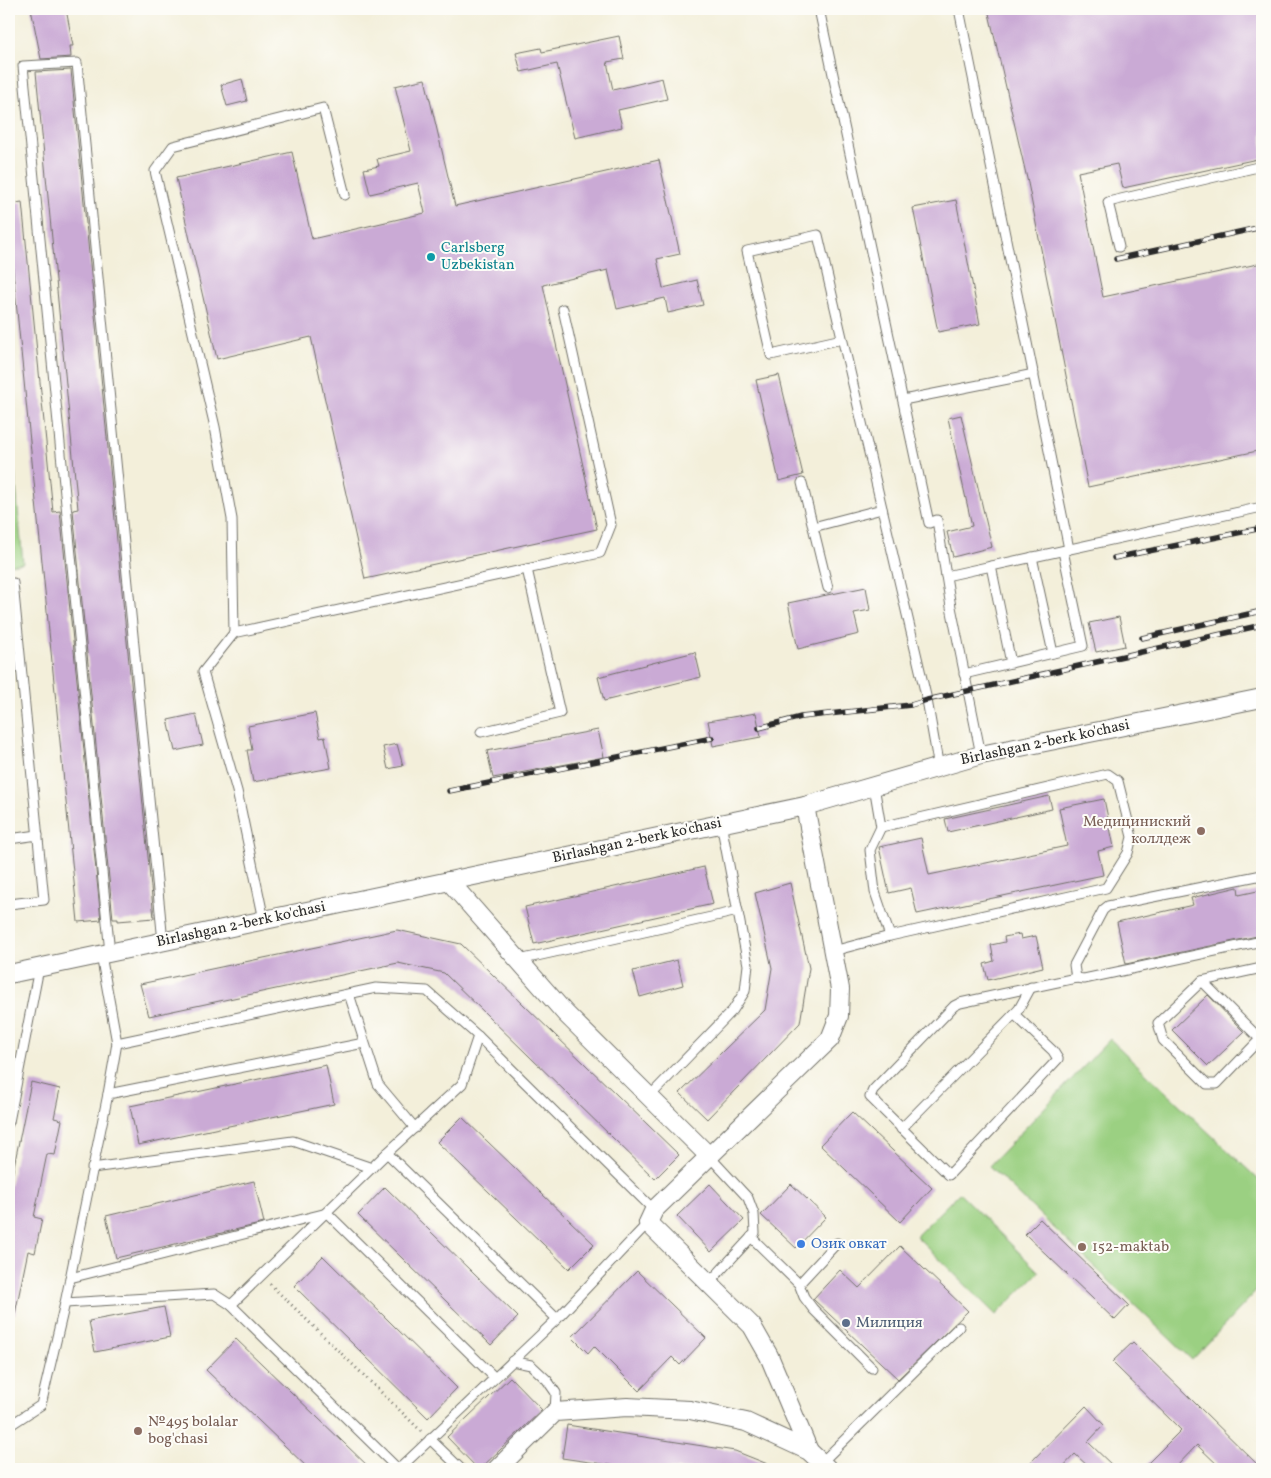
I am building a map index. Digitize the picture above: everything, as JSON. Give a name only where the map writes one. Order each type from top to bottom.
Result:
[{"type":"street","name":"Birlashgan 2-berk ko'chasi","points":[[9,974],[805,806],[981,755],[1262,698]]},
{"type":"street","points":[[805,806],[840,989],[838,1016],[830,1039],[651,1217],[709,1283],[752,1326],[769,1356],[820,1461]]},
{"type":"street","points":[[449,881],[565,1013],[710,1157]]},
{"type":"street","points":[[497,1469],[555,1412],[627,1407],[690,1410],[746,1422],[820,1461]]},
{"type":"lane","points":[[819,9],[929,523],[937,520],[964,674],[981,755]]},
{"type":"lane","points":[[959,9],[1034,374],[1083,646],[964,674]]},
{"type":"lane","points":[[9,1426],[41,1405],[65,1303],[117,1043],[106,954],[23,66],[77,64],[163,942]]},
{"type":"lane","points":[[234,633],[232,519],[215,427],[155,171],[173,146],[324,108],[345,195]]},
{"type":"lane","points":[[1119,247],[1108,202],[1262,166]]},
{"type":"lane","points":[[842,339],[771,355],[747,251],[818,235],[927,700],[939,768]]},
{"type":"lane","points":[[264,920],[238,791],[202,672],[234,633],[600,554],[611,525],[563,309]]},
{"type":"lane","points":[[902,400],[1034,374]]},
{"type":"lane","points":[[802,483],[828,588]]},
{"type":"lane","points":[[946,576],[1262,507]]},
{"type":"lane","points":[[813,527],[882,509]]},
{"type":"lane","points":[[1032,557],[1053,653]]},
{"type":"lane","points":[[991,566],[1011,663]]},
{"type":"lane","points":[[481,732],[560,712],[527,569]]},
{"type":"lane","points":[[9,583],[13,583],[44,900],[9,904]]},
{"type":"lane","points":[[833,952],[890,936],[1106,888],[1128,853],[1132,837],[1118,781],[1108,774],[881,827]]},
{"type":"lane","points":[[874,786],[881,827],[870,850],[875,892],[890,936]]},
{"type":"lane","points":[[649,1097],[733,1010],[745,991],[748,965],[721,823]]},
{"type":"lane","points":[[9,839],[38,835]]},
{"type":"lane","points":[[1076,978],[1074,965],[1103,910],[1108,906],[1262,875]]},
{"type":"lane","points":[[518,960],[738,911]]},
{"type":"lane","points":[[1014,1014],[1053,1051],[1058,1059],[949,1175],[870,1097],[873,1090],[954,1006],[1031,987],[1084,978],[1262,941]]},
{"type":"lane","points":[[9,1122],[39,968]]},
{"type":"lane","points":[[1202,981],[1261,1038],[1217,1084],[1207,1084],[1163,1040],[1158,1023],[1202,981],[1262,968]]},
{"type":"lane","points":[[902,1129],[1014,1014],[1031,987]]},
{"type":"lane","points":[[65,1303],[214,1294],[231,1306],[398,1469],[557,1319],[651,1217],[478,1036],[427,991],[376,988],[117,1043]]},
{"type":"lane","points":[[349,994],[378,1084],[415,1128]]},
{"type":"lane","points":[[231,1306],[387,1153],[462,1084],[478,1036]]},
{"type":"lane","points":[[108,1094],[364,1043]]},
{"type":"lane","points":[[92,1168],[293,1141],[372,1168]]},
{"type":"lane","points":[[387,1153],[557,1319]]},
{"type":"lane","points":[[709,1283],[755,1233],[754,1214],[748,1198],[710,1157]]},
{"type":"lane","points":[[70,1278],[327,1213]]},
{"type":"lane","points":[[327,1213],[494,1377]]},
{"type":"lane","points":[[750,1237],[799,1284],[804,1296],[813,1309],[872,1368]]},
{"type":"lane","points":[[799,1284],[837,1243]]},
{"type":"lane","points":[[820,1461],[959,1327]]},
{"type":"lane","points":[[512,1361],[531,1365],[548,1380],[556,1393],[555,1412]]},
{"type":"lane","points":[[430,1439],[461,1469]]},
{"type":"path","points":[[262,1276],[430,1439]]},
{"type":"green space","points":[[9,411],[23,563],[9,565]]},
{"type":"green space","points":[[1110,1039],[1262,1183],[1262,1285],[1192,1360],[989,1166]]},
{"type":"green space","points":[[959,1193],[1039,1272],[996,1315],[916,1236]]},
{"type":"building","points":[[31,9],[66,9],[73,46],[70,46],[71,57],[41,59]]},
{"type":"building","points":[[988,9],[1262,9],[1262,158],[1123,188],[1117,164],[1078,172],[1103,297],[1262,263],[1262,450],[1088,487],[1028,183]]},
{"type":"building","points":[[619,36],[624,59],[607,62],[613,90],[662,78],[667,99],[618,110],[622,127],[575,138],[557,64],[521,72],[516,53],[541,48],[542,52]]},
{"type":"building","points":[[71,70],[154,918],[118,921],[118,919],[113,919],[73,510],[78,509],[36,72]]},
{"type":"building","points":[[242,79],[247,101],[227,106],[221,85]]},
{"type":"building","points":[[425,79],[455,206],[659,160],[680,254],[657,259],[663,288],[697,280],[703,305],[668,313],[665,298],[617,309],[608,270],[543,285],[597,529],[365,579],[311,337],[217,359],[176,178],[292,152],[312,239],[425,213],[418,183],[370,194],[364,169],[379,166],[377,159],[411,151],[395,86]]},
{"type":"building","points":[[956,200],[980,324],[938,332],[913,208]]},
{"type":"building","points":[[22,202],[53,512],[60,511],[101,920],[78,922],[9,231],[9,204]]},
{"type":"building","points":[[779,375],[803,475],[779,481],[756,380]]},
{"type":"building","points":[[961,415],[992,547],[953,557],[947,532],[972,526],[948,418]]},
{"type":"building","points":[[866,587],[870,610],[854,613],[859,634],[798,649],[788,603]]},
{"type":"building","points":[[1119,617],[1125,646],[1096,652],[1089,623]]},
{"type":"building","points":[[695,652],[701,677],[604,701],[598,677]]},
{"type":"building","points":[[315,713],[320,738],[325,737],[331,768],[253,782],[247,750],[252,750],[248,726]]},
{"type":"building","points":[[756,713],[761,737],[713,746],[708,721]]},
{"type":"building","points":[[196,714],[203,745],[175,751],[168,720]]},
{"type":"building","points":[[598,730],[604,757],[493,778],[487,751]]},
{"type":"building","points":[[397,744],[403,766],[388,769],[383,747]]},
{"type":"building","points":[[1049,796],[1052,809],[948,832],[945,819]]},
{"type":"building","points":[[1104,799],[1114,847],[1098,851],[1103,875],[917,914],[911,888],[889,893],[879,847],[921,838],[929,875],[1067,846],[1059,808]]},
{"type":"building","points":[[704,867],[713,904],[534,944],[525,907]]},
{"type":"building","points":[[790,883],[809,968],[800,1023],[707,1119],[680,1093],[765,1010],[772,968],[755,893]]},
{"type":"building","points":[[1238,887],[1239,895],[1262,890],[1262,935],[1126,964],[1117,922],[1193,905],[1191,898]]},
{"type":"building","points":[[397,930],[461,944],[679,1155],[655,1179],[444,973],[398,963],[149,1016],[140,984]]},
{"type":"building","points":[[1020,934],[1021,939],[1036,936],[1043,967],[988,980],[984,964],[994,961],[991,945],[1005,942],[1004,937]]},
{"type":"building","points":[[677,960],[683,985],[640,997],[633,971]]},
{"type":"building","points":[[1208,995],[1244,1032],[1208,1066],[1172,1030]]},
{"type":"building","points":[[326,1065],[334,1104],[138,1145],[130,1106]]},
{"type":"building","points":[[31,1082],[60,1089],[54,1118],[62,1120],[55,1155],[47,1154],[34,1217],[42,1219],[35,1253],[28,1251],[15,1314],[9,1313],[9,1191]]},
{"type":"building","points":[[852,1112],[932,1188],[900,1222],[820,1145]]},
{"type":"building","points":[[462,1117],[594,1244],[569,1269],[437,1142]]},
{"type":"building","points":[[254,1181],[264,1223],[116,1258],[106,1216]]},
{"type":"building","points":[[710,1184],[744,1220],[711,1252],[677,1216]]},
{"type":"building","points":[[791,1184],[826,1217],[796,1248],[761,1215]]},
{"type":"building","points":[[385,1187],[518,1317],[491,1345],[358,1215]]},
{"type":"building","points":[[1040,1219],[1129,1305],[1115,1320],[1025,1234]]},
{"type":"building","points":[[900,1246],[968,1311],[898,1379],[813,1299],[840,1270],[859,1288]]},
{"type":"building","points":[[323,1256],[457,1388],[428,1418],[294,1286]]},
{"type":"building","points":[[637,1271],[706,1338],[680,1365],[672,1357],[639,1391],[594,1346],[588,1353],[572,1337]]},
{"type":"building","points":[[164,1307],[170,1337],[95,1352],[89,1321]]},
{"type":"building","points":[[236,1339],[371,1469],[309,1469],[206,1370]]},
{"type":"building","points":[[1133,1342],[1262,1469],[1222,1469],[1197,1445],[1174,1469],[1142,1469],[1181,1430],[1112,1362]]},
{"type":"building","points":[[510,1377],[542,1410],[478,1469],[447,1437]]},
{"type":"building","points":[[1086,1406],[1104,1425],[1088,1442],[1116,1469],[1091,1469],[1075,1454],[1061,1469],[1024,1469]]},
{"type":"building","points":[[567,1425],[735,1451],[780,1469],[637,1469],[562,1458]]},
{"type":"railway","points":[[1116,259],[1262,227]]},
{"type":"railway","points":[[1114,558],[1262,528]]},
{"type":"railway","points":[[1142,638],[1262,611]]},
{"type":"railway","points":[[759,728],[801,717],[911,705],[1262,625]]},
{"type":"railway","points":[[449,791],[712,738]]},
{"type":"place","name":"Carlsberg Uzbekistan","points":[[431,257]]},
{"type":"place","name":"Медициниский коллдеж","points":[[1201,831]]},
{"type":"place","name":"Озик овкат","points":[[801,1244]]},
{"type":"place","name":"152-maktab","points":[[1082,1247]]},
{"type":"place","name":"Милиция","points":[[846,1323]]},
{"type":"place","name":"№495 bolalar bog'chasi","points":[[138,1431]]}]
